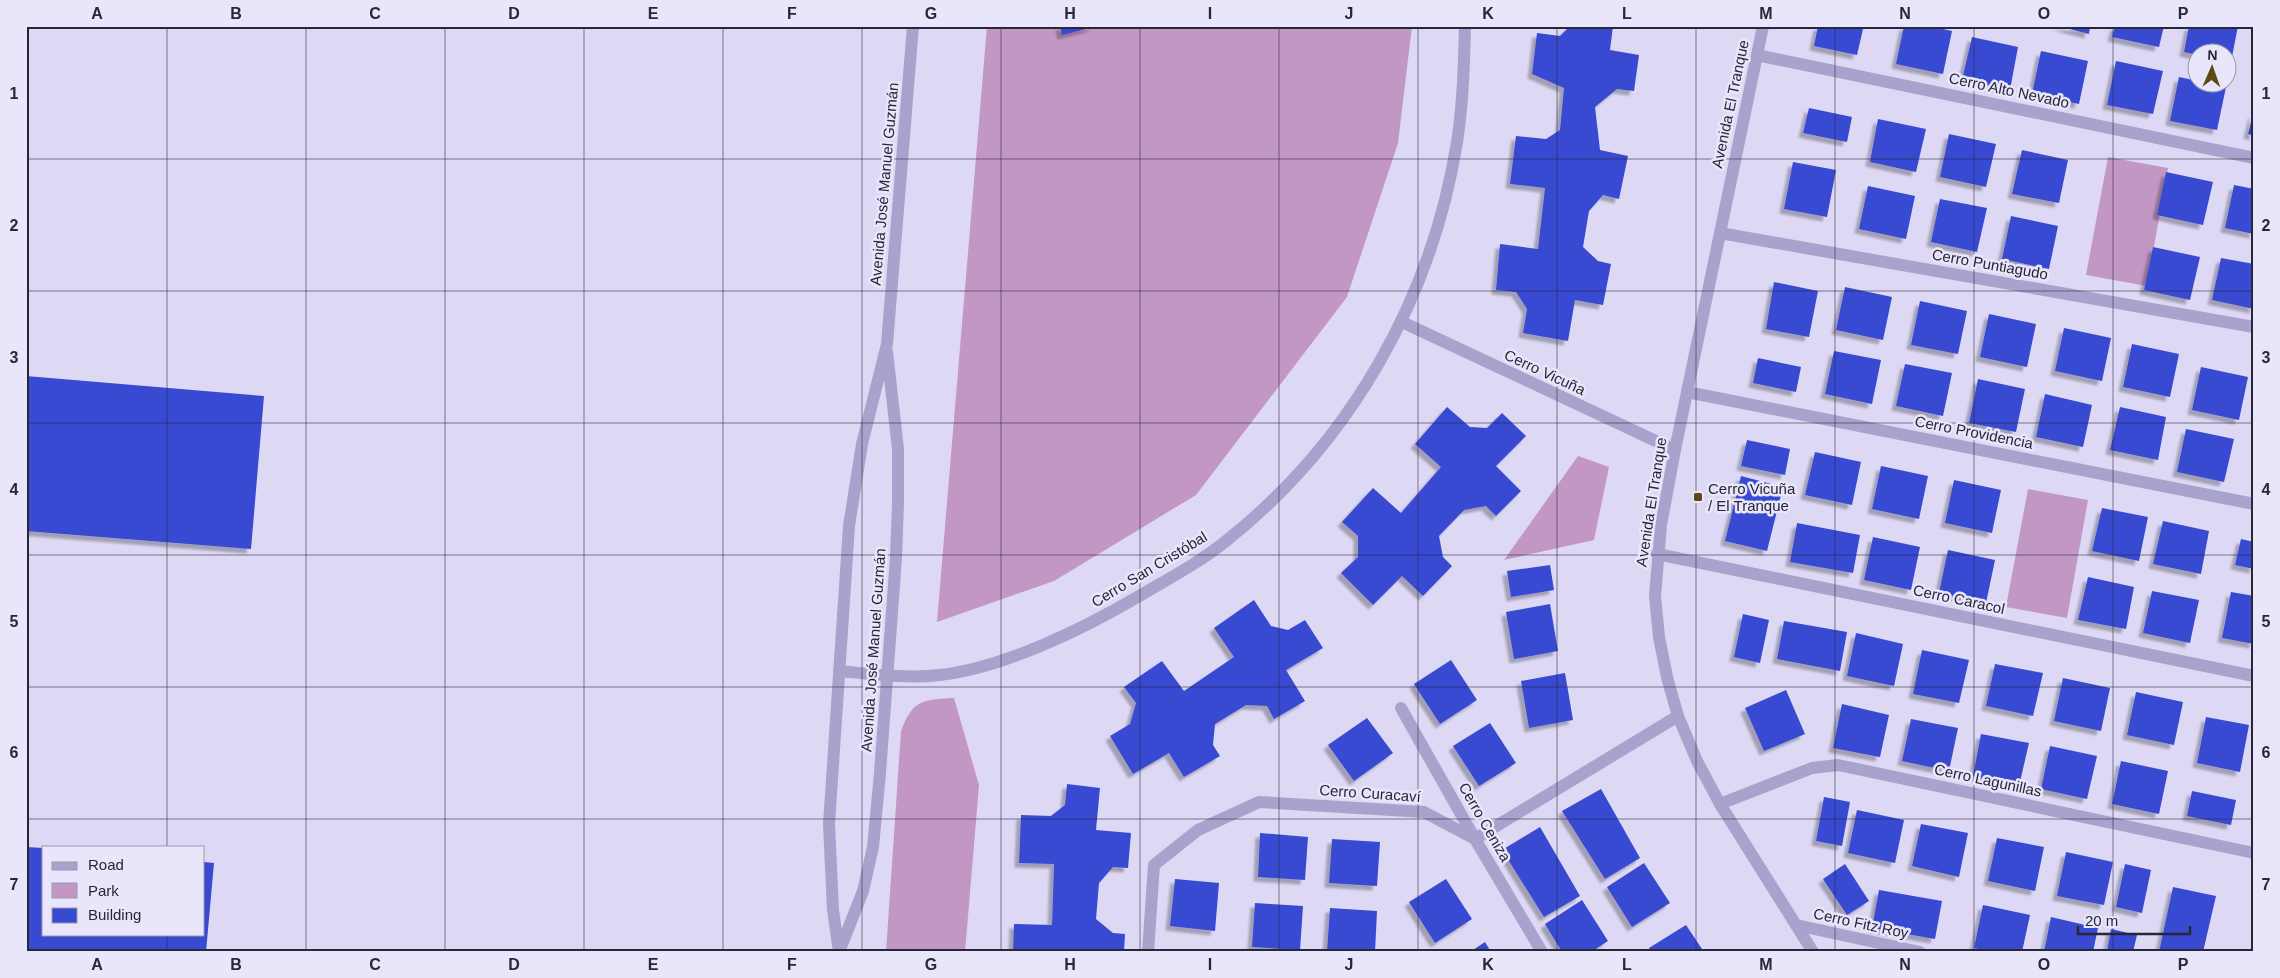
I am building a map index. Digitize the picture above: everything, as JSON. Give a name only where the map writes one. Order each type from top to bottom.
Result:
[{"type":"street","name":"Avenida José Manuel Guzmán","points":[[839,952],[832,901],[829,824],[849,526],[873,394],[886,344],[913,26]]},
{"type":"street","name":"Cerro San Cristóbal","points":[[838,671],[888,675],[939,675],[980,667],[1075,630],[1175,576],[1225,542],[1266,507],[1299,474],[1339,425],[1373,375],[1402,322],[1426,265],[1444,204],[1458,132],[1464,83],[1465,26]]},
{"type":"street","name":"Avenida El Tranque","points":[[1763,26],[1674,450],[1657,554],[1655,596],[1659,638],[1678,716],[1697,761],[1720,804],[1813,952]]},
{"type":"street","name":"Cerro Alto Nevado","points":[[1757,55],[2254,158]]},
{"type":"street","name":"Cerro Puntiagudo","points":[[1720,233],[2254,327]]},
{"type":"street","name":"Cerro Vicuña","points":[[1402,322],[1674,450]]},
{"type":"street","name":"Avenida José Manuel Guzmán","points":[[839,952],[863,891],[873,847],[888,675],[898,503],[898,449],[886,344]]},
{"type":"street","name":"Cerro Providencia","points":[[1687,392],[2254,504]]},
{"type":"street","name":"Cerro Caracol","points":[[1657,554],[2254,676]]},
{"type":"street","name":"Cerro Ceniza","points":[[1401,708],[1542,952]]},
{"type":"street","points":[[1475,839],[1678,716]]},
{"type":"street","name":"Cerro Lagunillas","points":[[1720,804],[1812,768],[1838,765],[2254,853]]},
{"type":"street","name":"Cerro Curacaví","points":[[1148,952],[1154,865],[1198,830],[1259,802],[1424,812],[1475,839]]},
{"type":"street","name":"Cerro Fitz Roy","points":[[1796,925],[1920,952]]},
{"type":"green space","points":[[987,26],[1412,26],[1398,143],[1347,297],[1196,495],[1054,581],[937,622]]},
{"type":"green space","points":[[2108,157],[2168,168],[2147,286],[2086,275]]},
{"type":"green space","points":[[1578,456],[1609,467],[1594,540],[1504,560]]},
{"type":"green space","points":[[2028,489],[2088,500],[2067,618],[2006,607]]},
{"type":"green space","points":[[954,698],[979,785],[965,952],[886,952],[901,731],[905,720],[920,703],[934,699]]},
{"type":"building","points":[[1060,26],[1094,26],[1094,27],[1062,35]]},
{"type":"building","points":[[1570,26],[1613,26],[1610,50],[1639,55],[1634,91],[1617,89],[1595,107],[1600,150],[1628,156],[1619,199],[1603,195],[1589,211],[1583,247],[1598,261],[1611,264],[1603,305],[1575,300],[1568,341],[1523,333],[1527,309],[1516,292],[1496,290],[1500,244],[1538,249],[1545,188],[1510,184],[1516,136],[1546,139],[1560,130],[1564,88],[1532,74],[1537,33],[1560,36]]},
{"type":"building","points":[[1818,26],[1848,26],[1863,29],[1857,55],[1814,46]]},
{"type":"building","points":[[1904,26],[1929,26],[1952,31],[1943,74],[1896,64]]},
{"type":"building","points":[[2058,26],[2090,26],[2089,34]]},
{"type":"building","points":[[2115,26],[2164,26],[2159,47],[2112,37]]},
{"type":"building","points":[[2189,26],[2238,26],[2235,42],[2188,42],[2188,53],[2184,52]]},
{"type":"building","points":[[1972,37],[2018,47],[2010,90],[1962,80]]},
{"type":"building","points":[[2041,51],[2088,61],[2079,104],[2032,94]]},
{"type":"building","points":[[2116,61],[2163,71],[2153,114],[2107,105]]},
{"type":"building","points":[[2179,77],[2188,79],[2188,92],[2225,92],[2217,130],[2170,121]]},
{"type":"building","points":[[1809,108],[1852,117],[1847,142],[1803,133]]},
{"type":"building","points":[[2254,114],[2254,136],[2248,134]]},
{"type":"building","points":[[1878,119],[1926,129],[1916,172],[1870,162]]},
{"type":"building","points":[[1949,134],[1996,144],[1986,187],[1940,177]]},
{"type":"building","points":[[2022,150],[2068,160],[2059,203],[2012,194]]},
{"type":"building","points":[[1793,162],[1836,170],[1827,217],[1784,209]]},
{"type":"building","points":[[2166,172],[2213,182],[2203,225],[2157,215]]},
{"type":"building","points":[[2234,185],[2254,189],[2254,234],[2225,228]]},
{"type":"building","points":[[1868,186],[1915,196],[1906,239],[1859,229]]},
{"type":"building","points":[[1940,199],[1987,208],[1977,252],[1931,242]]},
{"type":"building","points":[[2011,216],[2058,226],[2049,269],[2002,259]]},
{"type":"building","points":[[2153,247],[2200,257],[2190,300],[2144,290]]},
{"type":"building","points":[[2221,258],[2254,264],[2254,309],[2212,300]]},
{"type":"building","points":[[1774,282],[1818,291],[1809,337],[1766,329]]},
{"type":"building","points":[[1845,287],[1892,297],[1883,340],[1836,330]]},
{"type":"building","points":[[1920,301],[1967,311],[1958,354],[1911,345]]},
{"type":"building","points":[[1989,314],[2036,324],[2027,367],[1980,357]]},
{"type":"building","points":[[2064,328],[2111,338],[2102,381],[2055,371]]},
{"type":"building","points":[[2132,344],[2179,354],[2170,397],[2123,387]]},
{"type":"building","points":[[1834,351],[1881,360],[1872,404],[1825,394]]},
{"type":"building","points":[[1758,358],[1801,367],[1796,392],[1753,383]]},
{"type":"building","points":[[1905,364],[1952,373],[1943,416],[1896,406]]},
{"type":"building","points":[[2201,367],[2248,377],[2239,420],[2192,410]]},
{"type":"building","points":[[26,376],[264,396],[251,549],[26,531]]},
{"type":"building","points":[[1978,379],[2025,389],[2016,432],[1969,423]]},
{"type":"building","points":[[2045,394],[2092,405],[2083,447],[2036,437]]},
{"type":"building","points":[[1447,407],[1470,427],[1487,428],[1502,413],[1526,436],[1496,466],[1521,491],[1496,516],[1486,506],[1464,510],[1439,536],[1443,557],[1452,566],[1423,596],[1402,576],[1373,605],[1341,573],[1358,557],[1358,536],[1342,522],[1373,488],[1401,513],[1441,467],[1415,444]]},
{"type":"building","points":[[2120,407],[2166,417],[2158,460],[2110,450]]},
{"type":"building","points":[[2186,429],[2234,439],[2224,482],[2177,472]]},
{"type":"building","points":[[1747,440],[1790,449],[1785,475],[1741,466]]},
{"type":"building","points":[[1815,452],[1861,462],[1852,505],[1805,495]]},
{"type":"building","points":[[1881,466],[1928,476],[1919,519],[1872,509]]},
{"type":"building","points":[[1741,476],[1783,487],[1767,551],[1725,541]]},
{"type":"building","points":[[1954,480],[2001,490],[1992,533],[1945,523]]},
{"type":"building","points":[[2102,508],[2148,517],[2139,561],[2092,551]]},
{"type":"building","points":[[2163,521],[2209,531],[2201,574],[2153,564]]},
{"type":"building","points":[[1797,523],[1860,535],[1853,573],[1790,562]]},
{"type":"building","points":[[1873,537],[1920,547],[1911,590],[1864,580]]},
{"type":"building","points":[[2241,539],[2254,542],[2254,569],[2235,565]]},
{"type":"building","points":[[1948,550],[1995,560],[1986,603],[1939,593]]},
{"type":"building","points":[[1550,565],[1554,590],[1511,597],[1507,571]]},
{"type":"building","points":[[2088,577],[2134,587],[2126,629],[2078,620]]},
{"type":"building","points":[[2152,591],[2199,600],[2190,643],[2143,633]]},
{"type":"building","points":[[2231,592],[2254,596],[2254,644],[2222,638]]},
{"type":"building","points":[[1254,600],[1271,626],[1288,630],[1305,620],[1323,648],[1286,670],[1305,701],[1274,719],[1267,706],[1246,705],[1215,724],[1213,745],[1220,756],[1184,777],[1169,753],[1133,774],[1110,736],[1130,724],[1136,703],[1124,687],[1162,661],[1184,691],[1234,657],[1214,628]]},
{"type":"building","points":[[1550,604],[1558,651],[1514,659],[1506,612]]},
{"type":"building","points":[[1743,614],[1769,620],[1760,663],[1734,657]]},
{"type":"building","points":[[1784,621],[1847,632],[1840,671],[1777,659]]},
{"type":"building","points":[[1856,633],[1903,644],[1894,686],[1847,676]]},
{"type":"building","points":[[1922,650],[1969,660],[1959,703],[1913,694]]},
{"type":"building","points":[[1451,660],[1477,700],[1440,724],[1414,684]]},
{"type":"building","points":[[1995,664],[2043,673],[2033,716],[1986,706]]},
{"type":"building","points":[[1565,673],[1573,720],[1529,728],[1521,681]]},
{"type":"building","points":[[2063,678],[2110,688],[2101,731],[2054,721]]},
{"type":"building","points":[[1786,690],[1805,734],[1764,751],[1745,708]]},
{"type":"building","points":[[2136,692],[2183,702],[2174,745],[2127,735]]},
{"type":"building","points":[[1842,704],[1889,715],[1880,757],[1833,748]]},
{"type":"building","points":[[2206,717],[2249,725],[2240,772],[2197,763]]},
{"type":"building","points":[[1367,718],[1393,753],[1354,781],[1328,745]]},
{"type":"building","points":[[1911,719],[1958,728],[1949,771],[1902,761]]},
{"type":"building","points":[[1490,723],[1516,763],[1479,786],[1453,746]]},
{"type":"building","points":[[1981,734],[2029,743],[2019,786],[1973,776]]},
{"type":"building","points":[[2050,746],[2097,756],[2087,799],[2041,789]]},
{"type":"building","points":[[2121,761],[2168,771],[2159,814],[2112,804]]},
{"type":"building","points":[[1067,784],[1100,788],[1096,830],[1131,833],[1128,868],[1113,867],[1099,883],[1096,919],[1113,933],[1125,934],[1124,952],[1013,952],[1014,924],[1052,925],[1054,864],[1019,863],[1021,815],[1051,816],[1065,805]]},
{"type":"building","points":[[1601,789],[1640,858],[1605,879],[1562,811]]},
{"type":"building","points":[[2192,791],[2236,800],[2231,825],[2187,816]]},
{"type":"building","points":[[1824,797],[1850,802],[1842,846],[1816,841]]},
{"type":"building","points":[[1857,810],[1904,820],[1895,863],[1848,853]]},
{"type":"building","points":[[1921,824],[1968,833],[1959,877],[1912,866]]},
{"type":"building","points":[[1540,827],[1580,896],[1544,917],[1502,850]]},
{"type":"building","points":[[1260,833],[1308,837],[1305,880],[1258,877]]},
{"type":"building","points":[[1997,838],[2044,847],[2035,891],[1988,881]]},
{"type":"building","points":[[1332,839],[1380,842],[1377,886],[1329,883]]},
{"type":"building","points":[[26,847],[42,848],[42,936],[205,936],[205,862],[214,863],[206,952],[26,952]]},
{"type":"building","points":[[2066,852],[2113,862],[2104,905],[2057,896]]},
{"type":"building","points":[[1644,863],[1670,903],[1632,927],[1607,887]]},
{"type":"building","points":[[1845,864],[1869,901],[1847,915],[1823,879]]},
{"type":"building","points":[[2125,864],[2151,870],[2142,913],[2116,907]]},
{"type":"building","points":[[1175,879],[1219,883],[1215,931],[1170,926]]},
{"type":"building","points":[[1446,879],[1472,919],[1435,943],[1409,902]]},
{"type":"building","points":[[2173,887],[2216,896],[2203,952],[2159,952]]},
{"type":"building","points":[[1879,890],[1942,901],[1935,939],[1872,928]]},
{"type":"building","points":[[1582,900],[1608,941],[1591,952],[1562,952],[1545,924]]},
{"type":"building","points":[[1255,903],[1303,906],[1300,950],[1252,947]]},
{"type":"building","points":[[1983,905],[2030,915],[2022,952],[1991,952],[1974,948]]},
{"type":"building","points":[[1330,908],[1377,911],[1375,952],[1327,952]]},
{"type":"building","points":[[2051,917],[2098,928],[2093,952],[2044,952]]},
{"type":"building","points":[[1686,925],[1704,952],[1651,952],[1649,948]]},
{"type":"building","points":[[2111,929],[2137,935],[2133,952],[2107,952]]},
{"type":"building","points":[[1485,942],[1491,952],[1470,952]]},
{"type":"place","name":"Cerro Vicuña / El Tranque","points":[[1698,497]]}]
